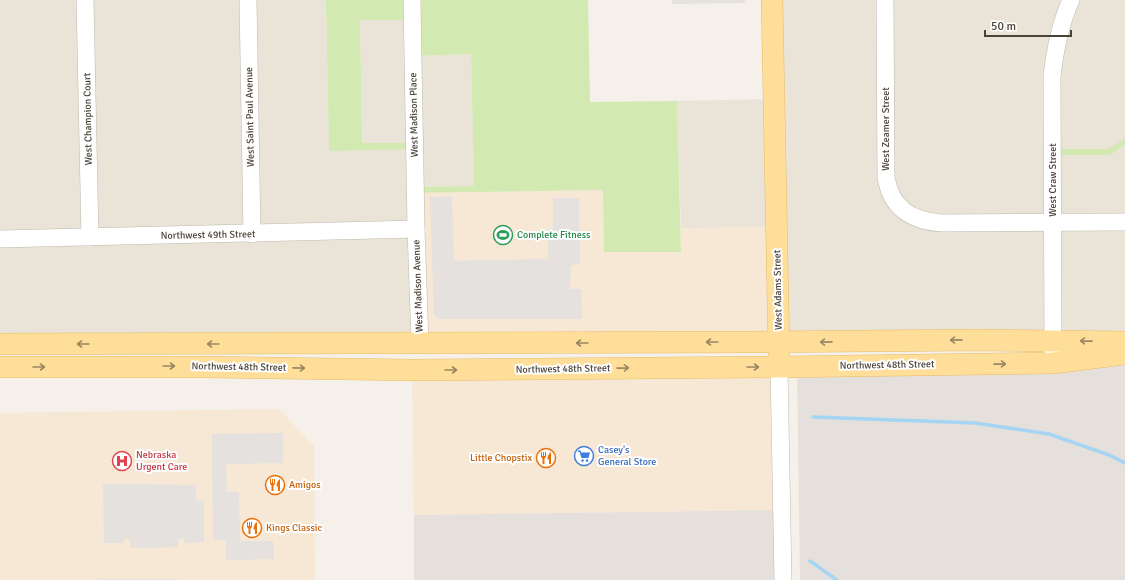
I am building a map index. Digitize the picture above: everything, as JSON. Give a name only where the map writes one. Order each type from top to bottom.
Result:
[{"type":"main road","name":"West Adams Street","points":[[772,0],[779,367]]},
{"type":"main road","points":[[0,344],[976,340],[1125,342]]},
{"type":"main road","points":[[203,367],[234,355],[412,352],[416,351],[420,343]]},
{"type":"main road","name":"Northwest 48th Street","points":[[0,367],[203,367],[412,370],[779,367],[1053,363],[1125,354]]},
{"type":"street","name":"West Champion Court","points":[[85,0],[90,237]]},
{"type":"street","name":"West Saint Paul Avenue","points":[[248,0],[252,234]]},
{"type":"street","name":"West Madison Place","points":[[412,0],[416,229]]},
{"type":"street","name":"West Zeamer Street","points":[[885,0],[886,171],[888,188],[895,202],[905,212],[914,218],[942,224],[1053,222]]},
{"type":"street","name":"West Craw Street","points":[[1053,363],[1052,76],[1054,55],[1060,30],[1071,0]]},
{"type":"street","points":[[1053,222],[1125,222]]},
{"type":"street","name":"Northwest 49th Street","points":[[0,239],[416,229]]},
{"type":"street","name":"West Madison Avenue","points":[[416,229],[420,343]]},
{"type":"street","name":"West Adams Street","points":[[779,367],[783,580]]},
{"type":"shaded area","points":[[0,0],[326,0],[329,151],[414,143],[362,144],[360,20],[412,20],[413,56],[471,54],[474,186],[416,187],[420,343],[0,344]]},
{"type":"shaded area","points":[[672,0],[745,0],[746,3],[672,4]]},
{"type":"shaded area","points":[[772,0],[1125,0],[1125,138],[1108,149],[1053,149],[1110,155],[1125,144],[1125,342],[779,342],[777,227],[681,228],[677,101],[774,99]]},
{"type":"shaded area","points":[[603,190],[604,252],[681,252],[681,228],[777,227],[779,342],[420,343],[415,193]]},
{"type":"shaded area","points":[[452,196],[454,261],[548,259],[548,228],[553,229],[553,198],[579,198],[580,264],[571,265],[570,288],[581,289],[582,319],[439,319],[434,315],[430,197]]},
{"type":"shaded area","points":[[1125,362],[1125,580],[800,580],[797,365]]},
{"type":"shaded area","points":[[779,367],[782,510],[414,515],[412,370]]},
{"type":"shaded area","points":[[279,409],[314,446],[315,580],[0,580],[0,413]]},
{"type":"shaded area","points":[[283,433],[283,463],[226,464],[227,492],[239,492],[240,541],[273,541],[274,559],[226,560],[226,540],[213,540],[212,434]]},
{"type":"shaded area","points":[[103,484],[196,485],[196,500],[204,501],[204,542],[185,543],[182,538],[178,540],[178,547],[131,548],[130,540],[127,538],[124,539],[124,543],[104,543]]},
{"type":"shaded area","points":[[782,510],[783,580],[414,580],[414,515]]},
{"type":"shaded area","points":[[178,579],[178,580],[98,580]]},
{"type":"green space","points":[[326,0],[588,0],[590,102],[677,101],[681,252],[604,252],[603,190],[415,193],[415,187],[474,186],[471,54],[413,56],[412,20],[360,20],[362,143],[415,143],[415,149],[329,151]]},
{"type":"green space","points":[[1125,138],[1125,144],[1110,155],[1053,155],[1052,149],[1108,149]]},
{"type":"waterway","points":[[813,417],[975,423],[1049,434],[1109,455],[1125,463]]},
{"type":"waterway","points":[[810,561],[837,580]]},
{"type":"place","name":"Complete Fitness","points":[[503,235]]},
{"type":"place","name":"Casey's General Store","points":[[584,456]]},
{"type":"place","name":"Little Chopstix","points":[[546,458]]},
{"type":"place","name":"Nebraska Urgent Care","points":[[122,461]]},
{"type":"place","name":"Amigos","points":[[275,485]]},
{"type":"place","name":"Kings Classic","points":[[252,528]]}]
